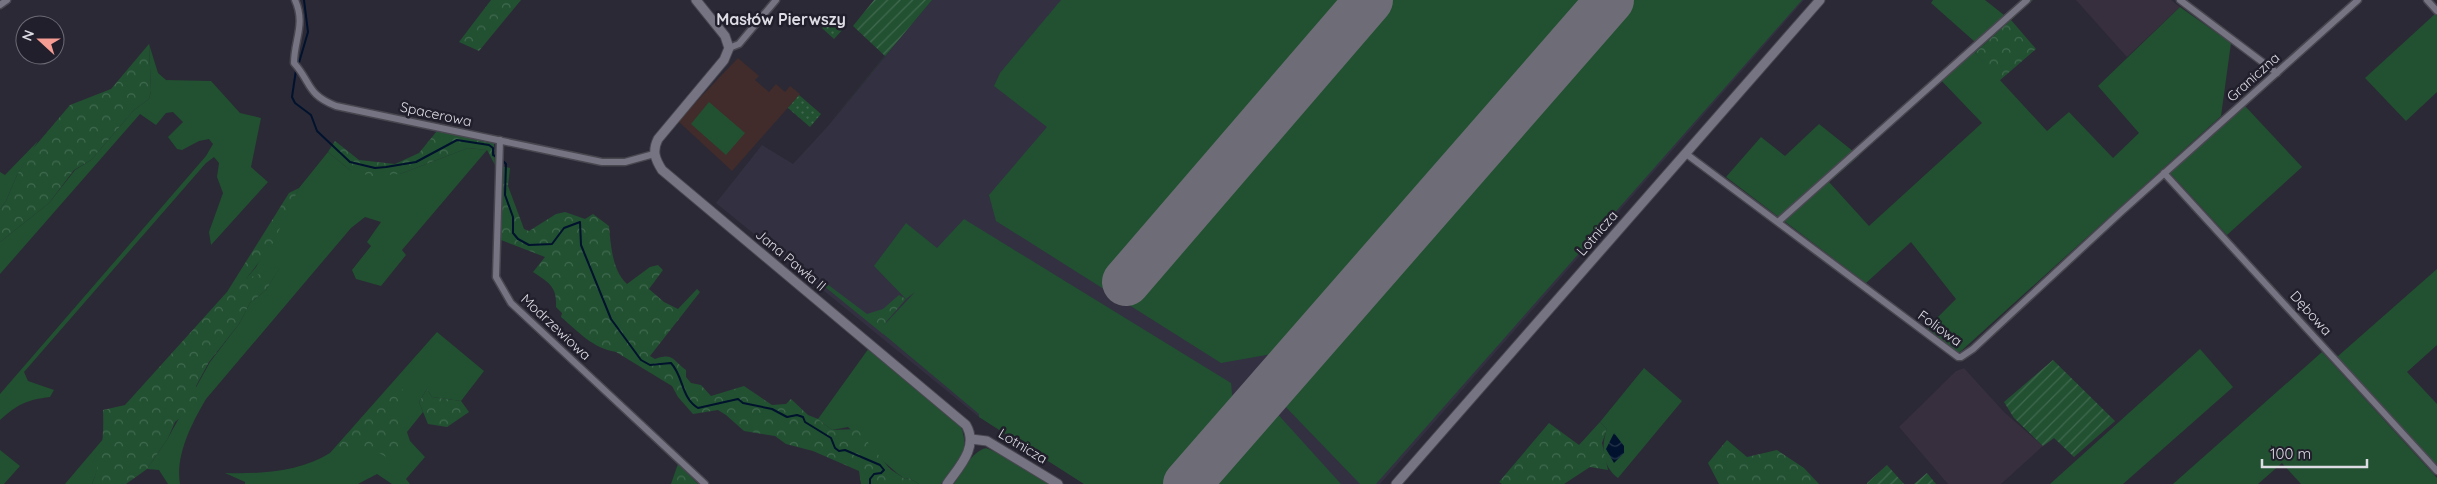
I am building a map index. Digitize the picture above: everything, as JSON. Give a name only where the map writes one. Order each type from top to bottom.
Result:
[{"type":"main road","points":[[654,154],[660,134],[724,60],[729,48],[725,36],[696,0]]},
{"type":"main road","name":"Lotnicza","points":[[1396,484],[1820,0]]},
{"type":"main road","name":"Jana Pawła II","points":[[654,154],[662,170],[962,421],[969,430],[971,439]]},
{"type":"main road","points":[[946,484],[967,455],[971,439]]},
{"type":"main road","name":"Lotnicza","points":[[971,439],[988,441],[1058,484]]},
{"type":"street","points":[[0,5],[8,0]]},
{"type":"street","name":"Spacerowa","points":[[295,0],[298,7],[300,28],[294,63],[300,68],[314,94],[336,106],[602,162],[625,162],[654,154]]},
{"type":"street","points":[[729,48],[739,44],[776,0]]},
{"type":"street","points":[[1778,222],[2027,0]]},
{"type":"street","points":[[2180,0],[2277,73]]},
{"type":"street","name":"Graniczna","points":[[2164,173],[2358,0]]},
{"type":"street","points":[[2428,0],[2437,11]]},
{"type":"street","name":"Modrzewiowa","points":[[500,140],[498,148],[496,277],[511,303],[705,484]]},
{"type":"street","name":"Foliowa","points":[[1685,154],[1955,354],[1962,357],[2164,173]]},
{"type":"street","name":"Dębowa","points":[[2164,173],[2437,471]]},
{"type":"shaded area","points":[[932,0],[1804,0],[1380,484],[1084,484],[979,417],[716,203],[762,145],[793,164],[828,126]]},
{"type":"shaded area","points":[[2076,0],[2171,0],[2180,7],[2127,57]]},
{"type":"shaded area","points":[[738,58],[759,76],[755,80],[769,92],[776,84],[785,92],[790,86],[800,94],[732,171],[678,121]]},
{"type":"shaded area","points":[[1964,368],[2004,412],[2043,446],[2001,484],[1948,484],[1899,427],[1956,371]]},
{"type":"green space","points":[[491,0],[521,0],[479,51],[459,42]]},
{"type":"green space","points":[[874,0],[932,0],[832,120],[885,56],[853,26]]},
{"type":"green space","points":[[1061,0],[1588,0],[1278,353],[1221,363],[996,221],[989,195],[1047,127],[994,86],[1000,73]]},
{"type":"green space","points":[[1631,0],[1802,0],[1376,484],[1360,484],[1280,401]]},
{"type":"green space","points":[[1933,0],[1985,0],[2004,15],[2022,0],[2033,0],[1975,53],[2047,131],[2069,112],[2113,158],[2139,133],[2098,86],[2180,7],[2231,43],[2221,116],[1960,352],[1957,352],[1927,328],[1956,299],[1911,242],[1866,283],[1726,177],[1761,137],[1785,156],[1819,124],[1859,156],[1829,182],[1869,226],[1982,123],[1937,76],[1975,42],[1931,3]]},
{"type":"green space","points":[[2435,14],[2437,16],[2437,92],[2406,121],[2365,78]]},
{"type":"green space","points":[[832,18],[844,28],[834,39],[822,28]]},
{"type":"green space","points":[[2011,20],[2036,49],[1999,81],[1975,53]]},
{"type":"green space","points":[[149,44],[158,73],[166,80],[211,81],[240,113],[261,118],[251,167],[268,182],[211,245],[209,232],[223,193],[217,177],[219,163],[214,157],[206,163],[24,372],[28,381],[54,390],[50,397],[23,404],[0,420],[0,394],[206,156],[213,144],[209,139],[199,141],[182,150],[177,149],[168,137],[183,122],[173,112],[166,113],[156,125],[140,114],[0,274],[0,242],[49,203],[75,170],[91,160],[134,110],[149,99],[151,91]]},
{"type":"green space","points":[[149,44],[151,91],[149,99],[134,110],[91,160],[74,170],[49,203],[0,242],[0,209],[6,201],[17,175],[31,151],[70,105],[111,89]]},
{"type":"green space","points":[[799,95],[821,114],[810,127],[788,108]]},
{"type":"green space","points":[[709,102],[745,133],[726,155],[691,124]]},
{"type":"green space","points":[[2245,106],[2302,167],[2227,235],[2170,173]]},
{"type":"green space","points":[[437,131],[494,143],[495,165],[487,150],[468,148],[400,174],[370,176],[350,170],[328,152],[335,141],[359,160],[395,164],[419,153]]},
{"type":"green space","points":[[38,141],[17,175],[6,201],[0,209],[0,172],[5,175]]},
{"type":"green space","points":[[468,148],[487,150],[402,250],[406,255],[381,286],[356,279],[352,270],[371,246],[367,242],[381,222],[365,217],[351,228],[206,399],[195,418],[182,451],[179,473],[180,484],[168,484],[159,470],[147,469],[168,438],[210,362],[239,324],[250,303],[266,290],[280,267],[245,280],[256,267],[299,188],[328,152],[350,170],[400,174]]},
{"type":"green space","points":[[501,166],[510,168],[508,186],[524,229],[529,231],[556,214],[565,212],[585,219],[593,214],[609,226],[615,265],[627,284],[650,267],[658,265],[663,270],[649,289],[664,302],[678,309],[697,289],[700,292],[650,356],[655,359],[666,356],[673,358],[686,370],[686,377],[691,383],[701,385],[711,396],[744,386],[772,405],[786,404],[791,399],[808,415],[818,419],[832,430],[857,429],[890,469],[905,479],[909,478],[919,484],[861,484],[859,471],[813,451],[786,444],[775,436],[744,431],[718,410],[693,414],[678,397],[672,386],[616,352],[600,347],[586,339],[561,317],[562,313],[556,307],[555,294],[551,286],[533,272],[545,257],[501,240]]},
{"type":"green space","points":[[299,188],[272,245],[246,279],[281,266],[266,290],[250,303],[239,324],[209,362],[196,386],[197,403],[175,422],[168,438],[147,469],[126,484],[92,484],[102,448],[103,410],[125,405],[227,292],[289,193]]},
{"type":"green space","points":[[964,219],[1231,383],[1233,403],[1274,410],[1341,484],[1084,484],[979,417],[979,414],[881,332],[885,324],[915,292],[906,299],[874,266],[906,223],[937,248]]},
{"type":"green space","points":[[2437,269],[2437,345],[2407,372],[2437,404],[2437,466],[2337,357]]},
{"type":"green space","points":[[827,284],[867,314],[883,309],[899,295],[906,299],[886,322],[883,334],[824,286]]},
{"type":"green space","points":[[437,332],[484,371],[461,401],[432,397],[427,389],[419,402],[423,412],[407,432],[410,441],[425,457],[406,479],[410,484],[392,484],[377,474],[358,484],[245,484],[245,482],[225,473],[279,471],[306,464],[330,453]]},
{"type":"green space","points":[[869,348],[961,427],[964,444],[961,458],[941,484],[919,484],[909,478],[905,479],[883,461],[848,427],[832,430],[818,419]]},
{"type":"green space","points":[[2200,349],[2233,387],[2123,484],[2050,484]]},
{"type":"green space","points":[[2322,352],[2437,478],[2437,484],[2301,484],[2282,463],[2258,484],[2173,484]]},
{"type":"green space","points":[[2053,360],[2115,421],[2074,457],[2054,438],[2043,446],[2014,418],[2004,402]]},
{"type":"green space","points":[[1644,368],[1682,401],[1618,478],[1606,462],[1604,442],[1607,429],[1600,422]]},
{"type":"green space","points":[[392,385],[406,391],[399,415],[402,437],[399,452],[386,457],[367,446],[336,454],[339,445]]},
{"type":"green space","points":[[427,389],[432,397],[461,401],[469,412],[447,427],[428,424],[419,402]]},
{"type":"green space","points":[[1600,422],[1607,429],[1602,443],[1608,470],[1590,467],[1564,484],[1502,484],[1499,482],[1549,423],[1579,445]]},
{"type":"green space","points":[[104,438],[100,463],[92,484],[65,484]]},
{"type":"green space","points":[[1727,440],[1747,457],[1777,450],[1804,468],[1819,484],[1719,484],[1708,463]]},
{"type":"green space","points":[[986,448],[1012,459],[1049,484],[954,484],[976,453]]},
{"type":"green space","points":[[0,450],[20,466],[4,484],[0,484]]},
{"type":"green space","points":[[678,464],[698,484],[671,484]]},
{"type":"green space","points":[[1887,465],[1904,484],[1867,484],[1867,483]]},
{"type":"green space","points":[[1927,473],[1936,484],[1914,484]]},
{"type":"water","points":[[1614,433],[1624,446],[1624,453],[1614,463],[1606,449]]},
{"type":"waterway","points":[[298,66],[308,32],[304,0]]},
{"type":"waterway","points":[[296,70],[292,97],[295,103],[311,115],[317,131],[350,162],[375,168],[416,162],[457,140],[489,145],[493,148],[493,155],[497,157]]},
{"type":"waterway","points":[[501,159],[506,164],[505,195],[513,217],[513,233],[518,239],[529,245],[552,244],[564,228],[580,222],[581,245],[611,319],[641,360],[650,365],[671,363],[688,399],[698,408],[738,399],[743,403],[772,409],[787,417],[797,415],[803,417],[805,422],[831,438],[835,448],[839,451],[845,450],[880,465],[884,470],[881,473],[874,474],[870,479],[870,484]]},
{"type":"runway","points":[[1126,282],[1369,0]]},
{"type":"runway","points":[[1187,484],[1610,0]]},
{"type":"district","name":"Masłów Pierwszy","points":[[781,19]]}]
